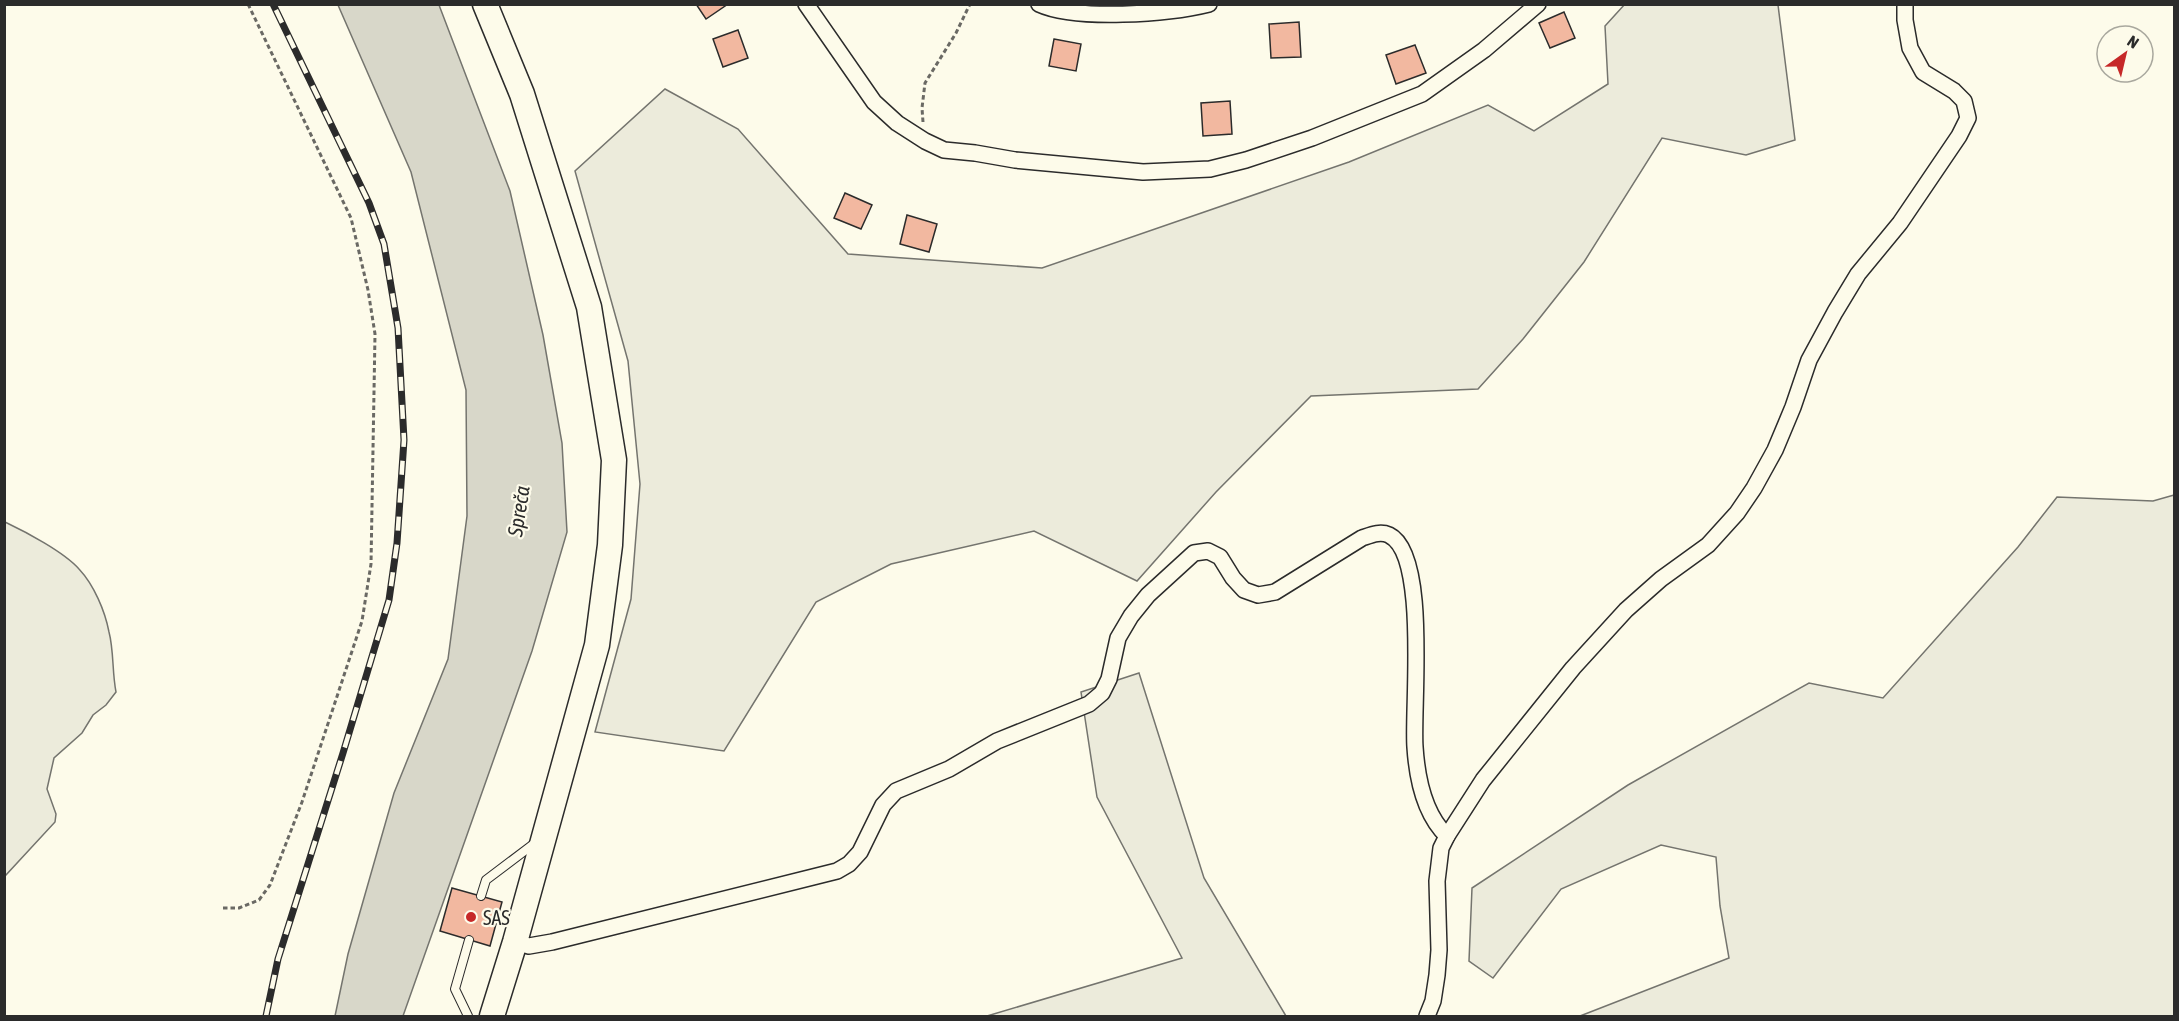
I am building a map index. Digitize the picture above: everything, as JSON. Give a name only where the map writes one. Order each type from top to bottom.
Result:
[{"type":"main road","points":[[485,4],[522,94],[589,307],[614,460],[610,545],[597,645],[492,1017]]},
{"type":"street","points":[[806,4],[874,102],[897,123],[925,141],[944,150],[1070,166],[1143,172],[1210,169],[1246,160],[1312,138],[1422,94],[1485,50],[1538,4]]},
{"type":"street","points":[[1039,4],[1051,10],[1128,9],[1209,4]]},
{"type":"street","points":[[1427,1017],[1433,1001],[1437,975],[1439,950],[1437,881],[1441,848],[1447,836],[1483,780],[1574,668],[1626,610],[1661,579],[1708,544],[1737,513],[1754,488],[1774,450],[1793,407],[1809,360],[1846,293],[1858,274],[1900,223],[1959,136],[1968,118],[1965,101],[1954,91],[1923,72],[1910,48],[1905,20],[1905,4]]},
{"type":"street","points":[[515,942],[529,945],[552,942],[837,871],[849,864],[860,852],[883,805],[896,791],[949,769],[997,741],[1089,704],[1102,693],[1109,679],[1118,638],[1131,616],[1148,595],[1194,553],[1208,551],[1220,557],[1233,578],[1244,590],[1258,595],[1275,592],[1362,538],[1378,533],[1389,535],[1399,543],[1404,553],[1414,602],[1416,637],[1414,747],[1420,783],[1428,810],[1438,827],[1447,836]]},
{"type":"lane","points":[[481,896],[486,880],[544,837]]},
{"type":"lane","points":[[468,1017],[455,989],[469,940]]},
{"type":"path","points":[[222,908],[239,908],[259,900],[270,885],[303,802],[362,621],[371,564],[375,334],[368,290],[351,218],[248,4]]},
{"type":"path","points":[[925,141],[922,108],[925,83],[956,33],[970,4]]},
{"type":"shaded area","points":[[1625,4],[1778,5],[1795,140],[1746,155],[1662,138],[1584,262],[1523,339],[1478,389],[1311,396],[1216,492],[1137,581],[1034,531],[891,564],[816,602],[724,751],[595,732],[631,599],[640,484],[628,361],[575,171],[665,89],[738,129],[848,254],[1042,268],[1349,162],[1488,105],[1534,131],[1608,84],[1605,26]]},
{"type":"shaded area","points":[[2174,495],[2174,1016],[1580,1016],[1729,958],[1720,906],[1716,857],[1661,845],[1561,889],[1493,978],[1469,961],[1472,888],[1628,785],[1809,683],[1883,698],[2018,547],[2057,497],[2153,501]]},
{"type":"shaded area","points":[[5,522],[55,549],[79,569],[89,583],[102,607],[107,624],[112,647],[116,692],[106,705],[93,715],[82,733],[54,758],[47,789],[56,814],[55,822],[5,876]]},
{"type":"shaded area","points":[[1139,673],[1204,878],[1286,1016],[987,1016],[1182,958],[1097,797],[1081,692]]},
{"type":"water","name":"Spreča","points":[[338,5],[439,5],[510,191],[543,335],[562,443],[567,532],[532,651],[403,1016],[335,1016],[348,954],[394,793],[448,659],[467,516],[466,390],[411,172]]},
{"type":"building","points":[[696,4],[728,4],[706,19]]},
{"type":"building","points":[[1564,12],[1575,38],[1550,48],[1539,23]]},
{"type":"building","points":[[1299,22],[1301,57],[1271,58],[1269,24]]},
{"type":"building","points":[[738,30],[748,58],[723,67],[713,39]]},
{"type":"building","points":[[1054,39],[1081,44],[1076,71],[1049,66]]},
{"type":"building","points":[[1415,45],[1426,73],[1396,84],[1386,55]]},
{"type":"building","points":[[1230,101],[1232,134],[1203,136],[1201,103]]},
{"type":"building","points":[[845,193],[872,205],[861,229],[834,218]]},
{"type":"building","points":[[907,215],[937,224],[929,252],[900,244]]},
{"type":"building","points":[[452,888],[502,902],[490,946],[440,931]]},
{"type":"railway","points":[[266,1016],[278,959],[389,600],[397,543],[404,440],[398,328],[384,244],[369,203],[273,4]]},
{"type":"place","name":"SAS","points":[[471,917]]}]
